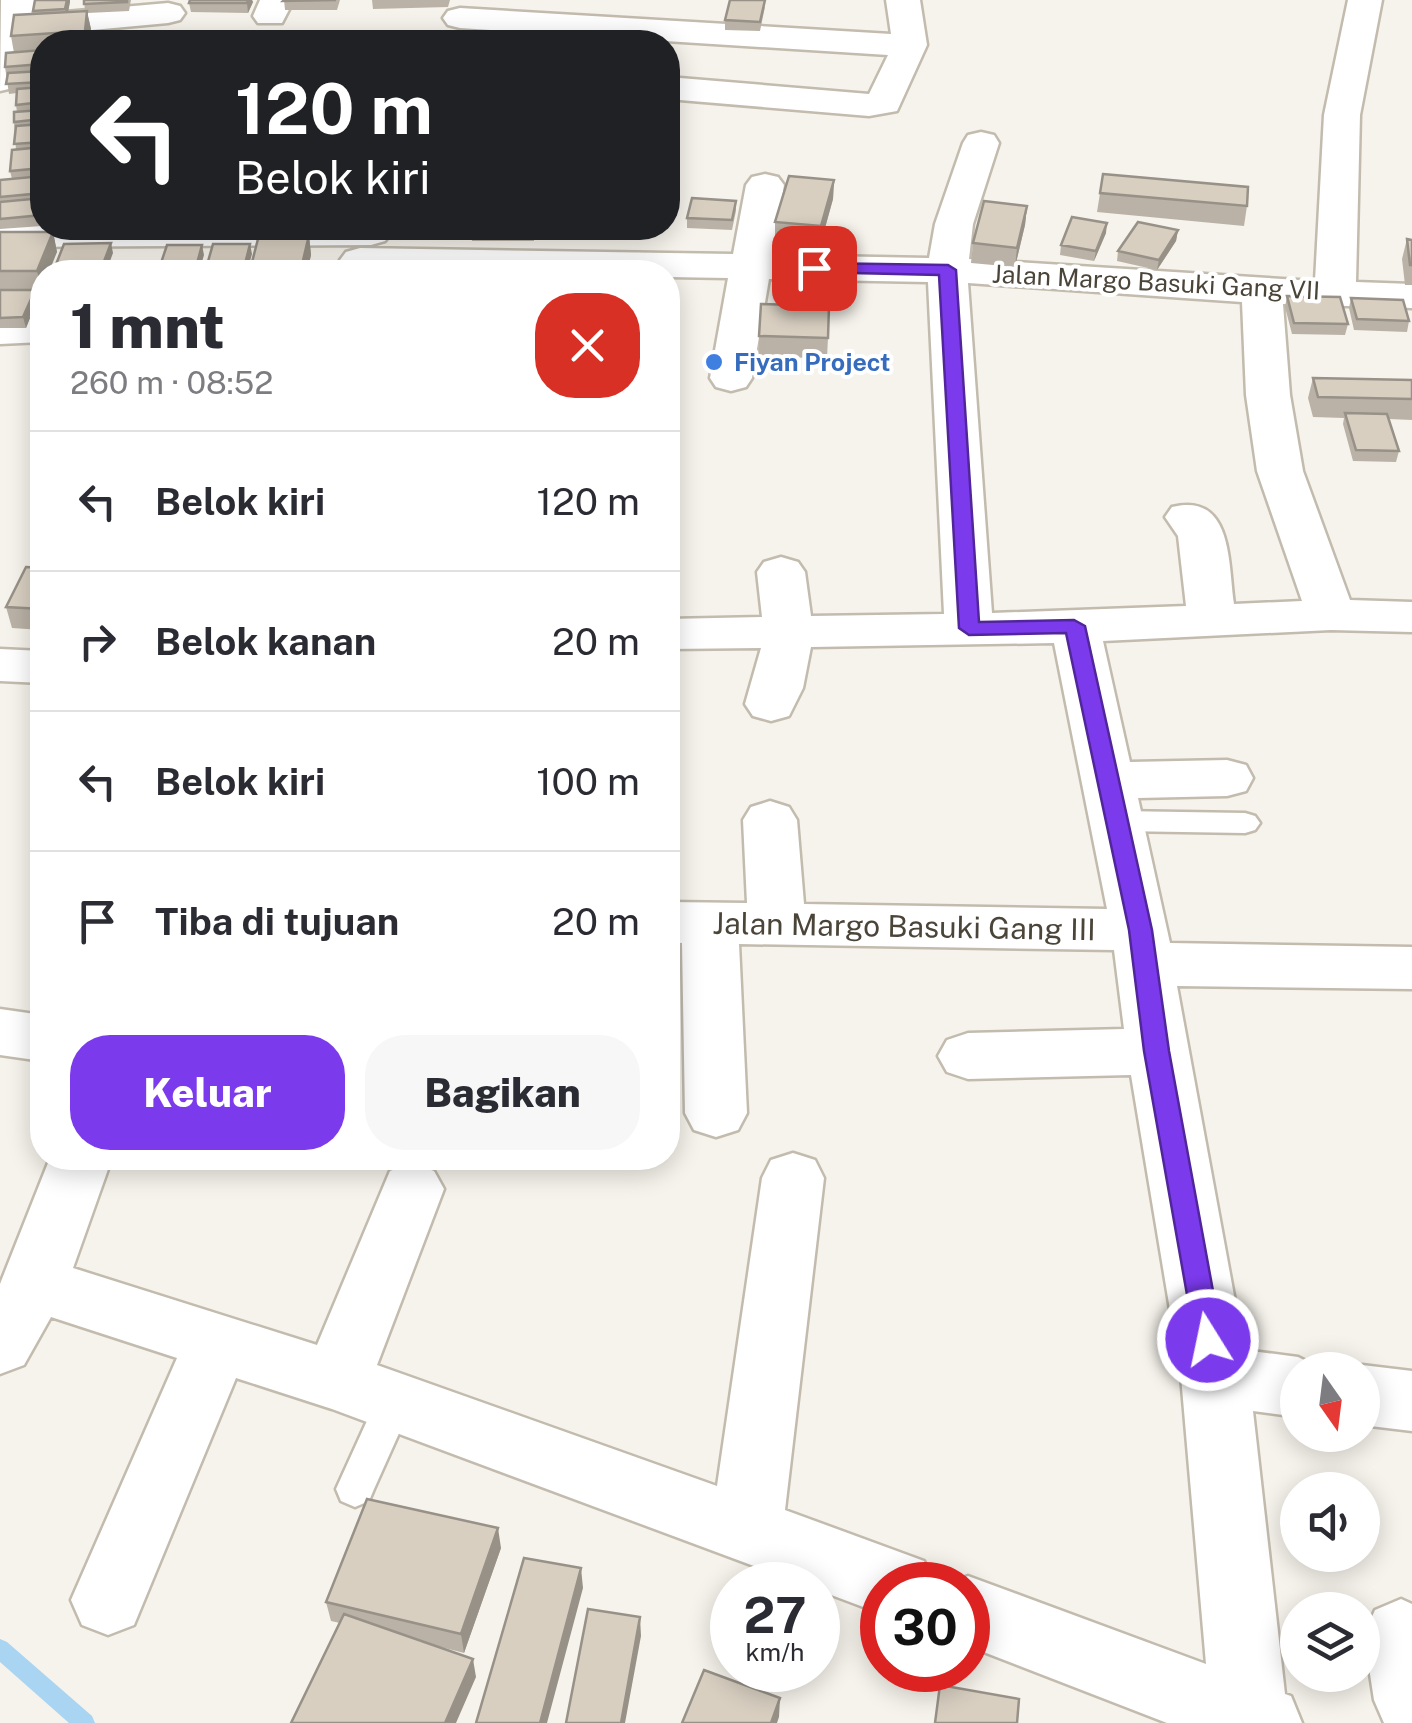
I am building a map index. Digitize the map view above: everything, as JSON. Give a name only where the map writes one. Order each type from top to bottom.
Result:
[{"type":"street","points":[[680,88],[879,105],[886,102],[910,45],[902,0]]},
{"type":"street","points":[[1336,292],[1342,115],[1365,0]]},
{"type":"street","points":[[0,80],[10,18],[168,19]]},
{"type":"street","points":[[458,20],[613,30]]},
{"type":"street","points":[[680,34],[706,36],[791,28],[910,45]]},
{"type":"street","points":[[680,81],[706,36]]},
{"type":"street","points":[[969,628],[948,270],[954,224],[981,143]]},
{"type":"street","points":[[730,378],[765,186]]},
{"type":"street","name":"Jalan Margo Basuki Gang VII","points":[[0,234],[30,233]]},
{"type":"street","name":"Jalan Margo Basuki Gang VII","points":[[272,240],[512,260]]},
{"type":"street","name":"Jalan Margo Basuki Gang VII","points":[[680,268],[948,270],[1262,291],[1412,296]]},
{"type":"street","points":[[1262,291],[1268,395],[1280,471],[1331,615]]},
{"type":"street","points":[[0,331],[30,330]]},
{"type":"street","points":[[1188,517],[1202,536],[1212,622]]},
{"type":"street","points":[[771,704],[781,685],[790,632],[781,572]]},
{"type":"street","points":[[680,634],[1074,626],[1331,615],[1412,617]]},
{"type":"street","points":[[990,1619],[1256,1720],[1215,1376],[1142,947],[1074,626]]},
{"type":"street","points":[[0,664],[30,665]]},
{"type":"street","points":[[1114,801],[1236,801]]},
{"type":"street","points":[[770,820],[776,926]]},
{"type":"street","points":[[688,924],[716,1112]]},
{"type":"street","name":"Jalan Margo Basuki Gang III","points":[[688,924],[1142,947],[1412,968]]},
{"type":"street","points":[[0,1032],[30,1036]]},
{"type":"street","points":[[968,1056],[1157,1051]]},
{"type":"street","points":[[0,1345],[35,1284],[77,1170]]},
{"type":"street","points":[[747,1527],[793,1178]]},
{"type":"street","points":[[366,1391],[412,1189]]},
{"type":"street","points":[[35,1284],[366,1391],[860,1570]]},
{"type":"street","points":[[108,1600],[218,1341]]},
{"type":"street","points":[[1215,1376],[1280,1384]]},
{"type":"street","points":[[1380,1397],[1412,1401]]},
{"type":"lane","points":[[354,1489],[366,1391]]},
{"type":"building","points":[[35,0],[67,0],[65,9],[33,11]]},
{"type":"building","points":[[84,0],[127,0],[127,2],[84,4]]},
{"type":"building","points":[[190,0],[248,0],[189,3]]},
{"type":"building","points":[[730,0],[765,0],[760,22],[725,20]]},
{"type":"building","points":[[87,11],[85,30],[30,30],[30,35],[11,36],[14,15]]},
{"type":"building","points":[[30,51],[30,65],[5,67],[6,53]]},
{"type":"building","points":[[30,72],[30,83],[6,84],[8,73]]},
{"type":"building","points":[[30,88],[30,103],[16,105],[17,89]]},
{"type":"building","points":[[30,111],[30,120],[14,122],[14,112]]},
{"type":"building","points":[[30,125],[30,143],[14,144],[16,126]]},
{"type":"building","points":[[30,148],[30,169],[10,171],[12,150]]},
{"type":"building","points":[[1103,174],[1248,187],[1247,206],[1100,193]]},
{"type":"building","points":[[789,176],[834,180],[821,226],[775,222]]},
{"type":"building","points":[[30,177],[30,194],[0,197],[0,180]]},
{"type":"building","points":[[692,198],[736,201],[732,220],[687,218]]},
{"type":"building","points":[[30,199],[30,216],[0,219],[0,202]]},
{"type":"building","points":[[984,201],[1027,206],[1017,248],[973,243]]},
{"type":"building","points":[[1072,217],[1107,223],[1096,251],[1061,245]]},
{"type":"building","points":[[1138,222],[1178,230],[1159,260],[1118,251]]},
{"type":"building","points":[[0,232],[30,232],[30,240],[50,240],[42,260],[30,260],[30,271],[0,271]]},
{"type":"building","points":[[1407,239],[1412,240],[1412,265],[1410,265]]},
{"type":"building","points":[[258,240],[308,240],[303,260],[253,260]]},
{"type":"building","points":[[111,243],[105,260],[58,260],[64,244]]},
{"type":"building","points":[[213,244],[250,244],[246,260],[208,260]]},
{"type":"building","points":[[167,245],[202,245],[198,260],[162,260]]},
{"type":"building","points":[[0,290],[30,290],[23,317],[0,318]]},
{"type":"building","points":[[1287,296],[1340,297],[1348,324],[1294,323]]},
{"type":"building","points":[[1351,298],[1403,300],[1409,321],[1357,319]]},
{"type":"building","points":[[761,304],[829,306],[828,338],[759,336]]},
{"type":"building","points":[[1313,378],[1412,380],[1412,399],[1318,397]]},
{"type":"building","points":[[1345,413],[1387,414],[1399,451],[1356,450]]},
{"type":"building","points":[[26,567],[30,567],[30,608],[6,607]]},
{"type":"building","points":[[367,1499],[498,1528],[461,1634],[326,1602]]},
{"type":"building","points":[[524,1558],[581,1568],[540,1723],[476,1723]]},
{"type":"building","points":[[588,1609],[640,1617],[621,1723],[566,1723]]},
{"type":"building","points":[[344,1614],[473,1659],[445,1723],[291,1723]]},
{"type":"building","points":[[704,1670],[710,1672],[710,1692],[764,1692],[780,1698],[771,1723],[682,1723]]},
{"type":"building","points":[[939,1692],[980,1692],[1019,1699],[1017,1723],[935,1723]]},
{"type":"waterway","points":[[0,1649],[85,1723]]},
{"type":"place","name":"Fiyan Project","points":[[714,362]]},
{"type":"route","points":[[814,268],[948,270],[969,628],[1074,626],[1140,930],[1157,1051],[1208,1340]]}]
